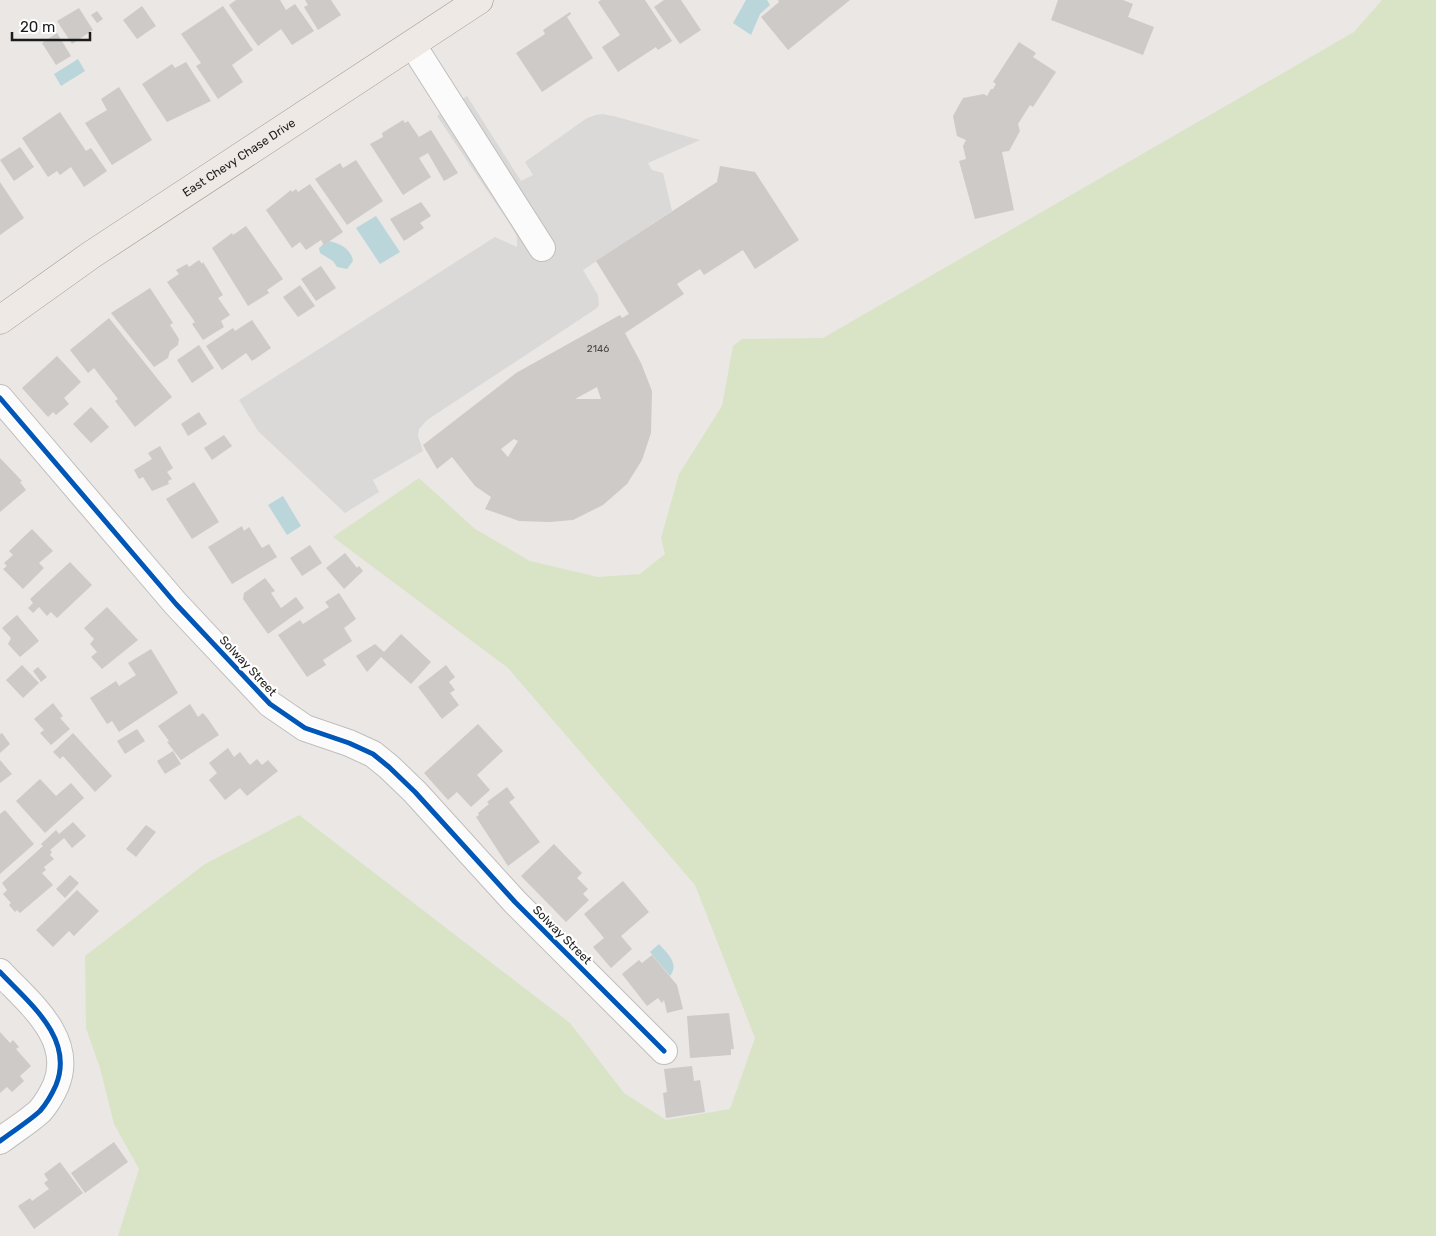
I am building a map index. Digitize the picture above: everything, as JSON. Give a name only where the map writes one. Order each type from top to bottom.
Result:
[{"type":"main road","name":"East Chevy Chase Drive","points":[[0,320],[91,255],[480,0]]},
{"type":"street","points":[[412,44],[542,248]]},
{"type":"street","name":"Solway Street","points":[[0,398],[176,604],[270,704],[305,728],[349,743],[373,754],[389,767],[415,792],[515,902],[664,1051]]},
{"type":"street","points":[[0,972],[49,1024],[58,1044],[61,1064],[58,1080],[46,1103],[0,1141]]},
{"type":"green space","points":[[1382,0],[1436,0],[1436,1236],[118,1236],[139,1169],[114,1124],[100,1068],[86,1028],[85,956],[205,864],[299,815],[570,1023],[624,1093],[666,1120],[730,1109],[755,1038],[695,885],[508,668],[333,537],[419,478],[475,529],[530,561],[598,577],[640,574],[665,554],[661,538],[679,474],[722,406],[733,346],[742,339],[823,338],[1354,32]]},
{"type":"shaded area","points":[[467,96],[521,181],[533,175],[525,162],[587,118],[596,115],[603,114],[617,117],[700,140],[648,163],[652,170],[663,173],[672,211],[583,270],[598,295],[599,305],[597,308],[427,420],[419,429],[418,436],[423,451],[373,480],[379,492],[345,513],[258,431],[239,400],[495,237],[517,247],[517,237],[513,229],[437,116]]},
{"type":"water","points":[[746,0],[767,0],[770,5],[760,14],[751,35],[733,23]]},
{"type":"water","points":[[78,59],[85,71],[61,86],[54,74]]},
{"type":"water","points":[[376,216],[400,252],[380,264],[356,228]]},
{"type":"water","points":[[327,241],[340,245],[350,253],[353,261],[347,269],[337,267],[333,261],[320,253],[319,248]]},
{"type":"water","points":[[283,496],[301,526],[287,535],[268,505]]},
{"type":"water","points":[[659,944],[669,955],[673,963],[673,972],[670,976],[650,952]]},
{"type":"building","points":[[236,0],[280,0],[286,10],[295,4],[314,31],[292,45],[281,29],[258,46],[229,5]]},
{"type":"building","points":[[305,0],[331,0],[341,15],[318,30],[304,7],[308,5]]},
{"type":"building","points":[[601,0],[645,0],[672,41],[658,50],[656,47],[618,72],[602,47],[620,35],[598,2]]},
{"type":"building","points":[[664,0],[681,0],[701,30],[680,44],[654,7]]},
{"type":"building","points":[[778,0],[850,0],[788,50],[761,17],[779,2]]},
{"type":"building","points":[[1058,0],[1123,0],[1133,4],[1128,17],[1154,27],[1143,55],[1051,20]]},
{"type":"building","points":[[142,6],[156,26],[137,39],[123,20]]},
{"type":"building","points":[[223,6],[253,50],[232,65],[243,82],[218,99],[196,66],[201,63],[181,34]]},
{"type":"building","points":[[79,8],[93,30],[72,44],[57,21]]},
{"type":"building","points":[[97,11],[103,19],[97,23],[91,15]]},
{"type":"building","points":[[570,12],[571,14],[567,17],[593,58],[542,92],[516,53],[545,34],[543,30]]},
{"type":"building","points":[[57,33],[71,56],[56,65],[42,43]]},
{"type":"building","points":[[1019,42],[1036,53],[1033,57],[1056,72],[1033,107],[1030,105],[1018,124],[1020,131],[1009,151],[1002,152],[1014,210],[975,219],[959,161],[966,159],[963,146],[966,140],[957,136],[953,116],[963,98],[984,94],[987,96],[996,84],[993,82]]},
{"type":"building","points":[[186,62],[211,101],[167,122],[142,84],[172,64],[175,68]]},
{"type":"building","points":[[119,87],[152,140],[112,165],[85,123],[107,110],[101,99]]},
{"type":"building","points":[[60,112],[86,151],[91,148],[107,171],[84,187],[71,167],[60,175],[57,171],[48,177],[22,138]]},
{"type":"building","points":[[403,120],[405,123],[408,121],[419,137],[431,130],[458,173],[444,181],[428,153],[419,158],[431,177],[403,195],[370,144],[383,137],[382,133]]},
{"type":"building","points":[[20,147],[34,167],[14,181],[0,160]]},
{"type":"building","points":[[356,160],[383,201],[347,225],[315,179],[340,163],[343,168]]},
{"type":"building","points":[[720,166],[755,172],[799,240],[755,269],[743,250],[704,275],[700,269],[677,284],[684,294],[625,333],[641,363],[652,391],[651,433],[642,460],[627,484],[603,505],[573,520],[550,522],[519,521],[485,509],[491,497],[475,486],[452,457],[437,469],[423,445],[516,373],[620,315],[622,318],[629,314],[596,261],[717,182]],"holes":[[[597,387],[601,399],[575,399]],[[514,439],[518,441],[508,457],[501,449]]]},
{"type":"building","points":[[0,182],[24,218],[0,235]]},
{"type":"building","points":[[310,184],[343,232],[324,245],[321,240],[306,250],[300,242],[292,248],[266,210],[291,190],[292,192],[296,189],[298,192]]},
{"type":"building","points":[[421,202],[431,216],[420,223],[424,228],[404,241],[390,219]]},
{"type":"building","points":[[246,226],[283,279],[267,290],[269,293],[248,306],[212,248],[232,233],[233,235]]},
{"type":"building","points":[[199,260],[202,264],[203,262],[223,295],[218,298],[230,315],[221,321],[224,327],[203,340],[192,324],[195,322],[167,282],[179,274],[176,270],[187,264],[189,267]]},
{"type":"building","points":[[321,266],[336,288],[316,301],[301,279]]},
{"type":"building","points":[[300,285],[315,306],[298,317],[283,297]]},
{"type":"building","points":[[150,288],[173,323],[170,325],[179,339],[178,345],[170,351],[168,358],[154,367],[111,313]]},
{"type":"building","points":[[109,318],[172,397],[135,427],[115,401],[118,399],[94,368],[88,373],[70,350]]},
{"type":"building","points":[[252,320],[271,348],[252,361],[246,353],[222,370],[206,346],[233,328],[235,331]]},
{"type":"building","points":[[199,345],[214,368],[192,383],[177,360]]},
{"type":"building","points":[[57,356],[81,382],[64,398],[69,404],[56,415],[53,412],[48,417],[22,388]]},
{"type":"building","points":[[91,407],[109,427],[91,443],[73,424]]},
{"type":"building","points":[[199,412],[207,424],[188,436],[181,424]]},
{"type":"building","points":[[224,435],[232,446],[212,460],[204,448]]},
{"type":"building","points":[[160,446],[173,468],[167,472],[172,479],[168,481],[169,484],[152,491],[143,477],[139,479],[134,470],[152,459],[148,453]]},
{"type":"building","points":[[0,458],[22,481],[20,482],[26,490],[0,512]]},
{"type":"building","points":[[194,482],[219,522],[192,539],[166,499]]},
{"type":"building","points":[[242,526],[244,531],[249,527],[262,548],[269,544],[277,557],[232,584],[208,547]]},
{"type":"building","points":[[32,529],[53,551],[39,563],[44,568],[23,589],[3,569],[7,566],[4,563],[13,555],[9,551]]},
{"type":"building","points":[[310,545],[322,563],[302,576],[290,558]]},
{"type":"building","points":[[345,553],[357,568],[359,566],[363,571],[344,589],[326,568]]},
{"type":"building","points":[[70,562],[92,585],[57,618],[51,612],[47,616],[39,607],[33,613],[28,608],[33,603],[30,599]]},
{"type":"building","points":[[265,578],[275,591],[271,593],[281,608],[296,597],[304,608],[268,634],[243,599],[244,593]]},
{"type":"building","points":[[339,593],[356,619],[344,628],[352,641],[323,660],[326,665],[307,677],[278,635],[300,620],[303,624],[329,607],[325,602]]},
{"type":"building","points":[[107,607],[138,640],[102,669],[91,657],[97,652],[90,644],[94,639],[84,628]]},
{"type":"building","points":[[17,615],[39,641],[20,657],[8,644],[11,638],[2,628]]},
{"type":"building","points":[[401,634],[431,662],[411,684],[381,657],[367,672],[356,656],[375,644],[384,652]]},
{"type":"building","points":[[151,649],[178,693],[119,732],[112,721],[107,724],[90,698],[116,681],[119,686],[136,675],[128,663]]},
{"type":"building","points":[[22,665],[39,683],[23,698],[6,680]]},
{"type":"building","points":[[446,665],[455,677],[449,682],[455,690],[450,693],[459,705],[442,719],[418,687]]},
{"type":"building","points":[[38,667],[47,677],[41,682],[33,671]]},
{"type":"building","points":[[53,703],[63,716],[60,718],[70,729],[51,745],[40,733],[44,730],[34,719]]},
{"type":"building","points":[[190,704],[198,717],[203,713],[219,735],[181,760],[167,742],[169,741],[158,726]]},
{"type":"building","points":[[478,724],[503,751],[477,775],[490,790],[471,807],[457,792],[448,800],[424,773]]},
{"type":"building","points":[[137,729],[145,741],[125,754],[117,741]]},
{"type":"building","points":[[2,733],[10,744],[0,753],[0,734]]},
{"type":"building","points":[[73,733],[112,776],[95,792],[63,756],[60,759],[53,752]]},
{"type":"building","points":[[228,748],[234,757],[240,752],[250,765],[257,759],[262,765],[268,760],[278,771],[247,796],[240,788],[225,800],[209,780],[217,773],[209,763]]},
{"type":"building","points":[[173,751],[181,764],[165,774],[157,761]]},
{"type":"building","points":[[0,760],[12,774],[0,783]]},
{"type":"building","points":[[40,779],[56,796],[71,783],[84,798],[45,833],[16,801]]},
{"type":"building","points":[[507,787],[515,798],[509,802],[540,842],[508,866],[476,817],[489,804],[487,802]]},
{"type":"building","points":[[5,810],[34,844],[0,874],[0,814]]},
{"type":"building","points":[[73,822],[86,836],[72,848],[64,838],[50,850],[52,852],[50,855],[54,859],[44,867],[46,870],[42,873],[53,885],[20,913],[17,910],[15,912],[9,905],[11,903],[3,894],[7,890],[2,883],[43,846],[41,844],[56,830],[59,834]]},
{"type":"building","points":[[146,825],[156,832],[136,857],[126,849]]},
{"type":"building","points":[[554,844],[582,873],[577,878],[588,889],[583,894],[589,900],[566,922],[521,876]]},
{"type":"building","points":[[70,875],[79,883],[65,898],[56,889]]},
{"type":"building","points":[[623,881],[649,912],[621,936],[632,949],[611,968],[593,947],[604,938],[584,914]]},
{"type":"building","points":[[77,890],[99,911],[74,936],[69,931],[53,947],[36,930]]},
{"type":"building","points":[[652,955],[677,985],[683,1009],[667,1013],[664,1000],[662,1003],[658,998],[647,1006],[622,974],[639,960],[642,963]]},
{"type":"building","points":[[729,1013],[734,1049],[731,1049],[731,1055],[690,1058],[687,1016]]},
{"type":"building","points":[[0,1032],[10,1043],[13,1040],[19,1047],[16,1049],[31,1066],[20,1076],[24,1081],[12,1092],[7,1087],[0,1093]]},
{"type":"building","points":[[692,1066],[694,1081],[700,1080],[705,1112],[666,1118],[663,1093],[667,1092],[664,1069]]},
{"type":"building","points":[[114,1142],[128,1162],[85,1193],[71,1173]]},
{"type":"building","points":[[60,1162],[83,1193],[34,1229],[18,1206],[30,1198],[32,1201],[49,1189],[44,1183],[48,1180],[44,1174]]},
{"type":"cycle path","points":[[0,398],[176,604],[270,704],[305,728],[349,743],[373,754],[389,767],[415,792],[515,902],[664,1051]]},
{"type":"cycle path","points":[[0,972],[46,1022],[59,1052],[60,1068],[56,1085],[43,1108],[0,1141]]}]
